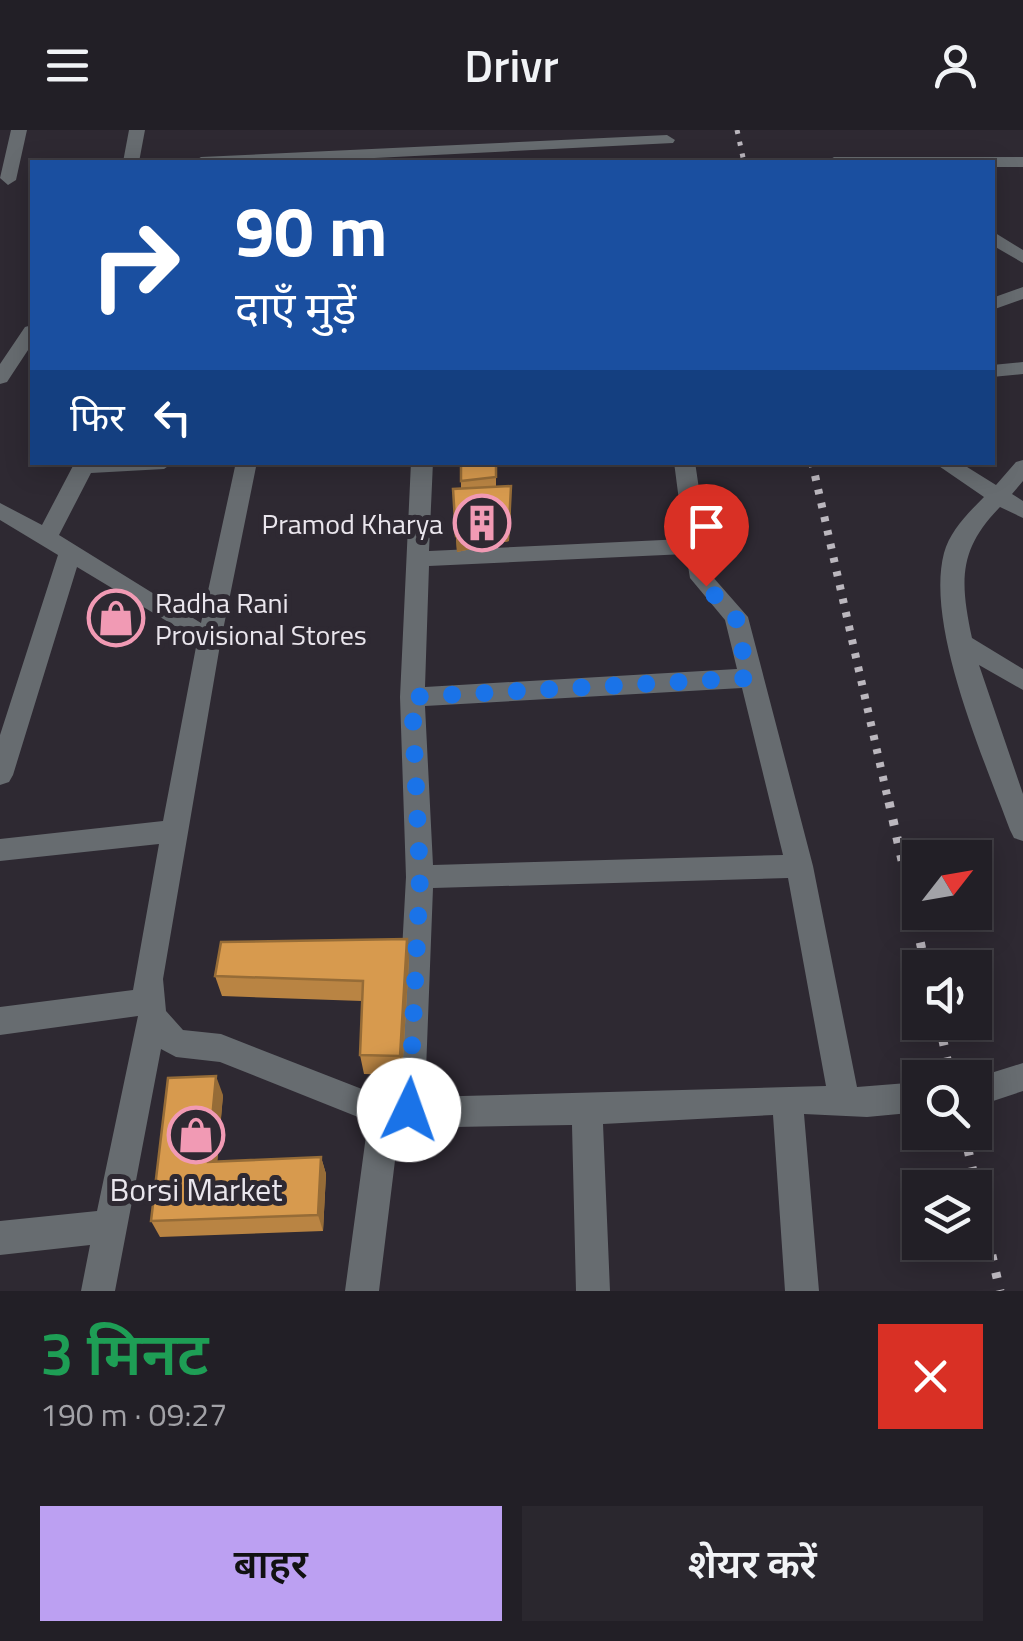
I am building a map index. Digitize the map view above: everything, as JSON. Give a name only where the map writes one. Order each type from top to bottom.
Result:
[{"type":"street","points":[[19,130],[4,180],[30,178]]},
{"type":"street","points":[[131,160],[137,130]]},
{"type":"street","points":[[243,160],[667,140]]},
{"type":"street","points":[[995,162],[1023,162]]},
{"type":"street","points":[[995,238],[1023,258]]},
{"type":"street","points":[[995,304],[1023,293]]},
{"type":"street","points":[[0,378],[30,334]]},
{"type":"street","points":[[995,372],[1023,368]]},
{"type":"street","points":[[47,536],[84,465]]},
{"type":"street","points":[[98,1291],[150,1009],[208,645],[247,465]]},
{"type":"street","points":[[362,1291],[397,1112],[420,877],[412,697],[422,465]]},
{"type":"street","points":[[684,465],[701,578],[736,618],[748,678],[799,866],[845,1102]]},
{"type":"street","points":[[949,465],[1023,511]]},
{"type":"street","points":[[1023,467],[956,552],[952,589],[961,643],[1023,830]]},
{"type":"street","points":[[0,510],[183,620],[208,645]]},
{"type":"street","points":[[418,559],[697,546]]},
{"type":"street","points":[[0,775],[71,551]]},
{"type":"street","points":[[961,643],[1023,681]]},
{"type":"street","points":[[412,697],[748,678]]},
{"type":"street","points":[[0,850],[176,831]]},
{"type":"street","points":[[420,877],[799,866]]},
{"type":"street","points":[[0,1021],[150,1009]]},
{"type":"street","points":[[150,1009],[176,1043],[221,1048],[397,1112],[588,1110],[786,1098],[845,1102],[902,1098]]},
{"type":"street","points":[[992,1087],[1023,1077]]},
{"type":"street","points":[[786,1098],[802,1291]]},
{"type":"street","points":[[588,1110],[593,1291]]},
{"type":"street","points":[[0,1238],[111,1226]]},
{"type":"building","points":[[461,465],[496,465],[496,477],[461,481]]},
{"type":"building","name":"Pramod Kharya","points":[[511,486],[509,525],[456,536],[453,489]]},
{"type":"building","points":[[407,939],[400,1056],[360,1055],[363,981],[215,976],[221,942]]},
{"type":"building","name":"Borsi Market","points":[[216,1076],[208,1162],[321,1157],[318,1215],[151,1221],[168,1078]]},
{"type":"railway","points":[[737,130],[744,160]]},
{"type":"railway","points":[[813,465],[889,804]]},
{"type":"railway","points":[[889,802],[922,950]]},
{"type":"railway","points":[[943,1040],[947,1060]]},
{"type":"railway","points":[[968,1150],[1000,1291]]},
{"type":"place","name":"Pramod Kharya","points":[[482,523]]},
{"type":"place","name":"Radha Rani Provisional Stores","points":[[116,618]]},
{"type":"place","name":"Borsi Market","points":[[196,1135]]},
{"type":"route","points":[[409,1110],[420,877],[412,697],[748,678],[736,618],[706,586]]}]
